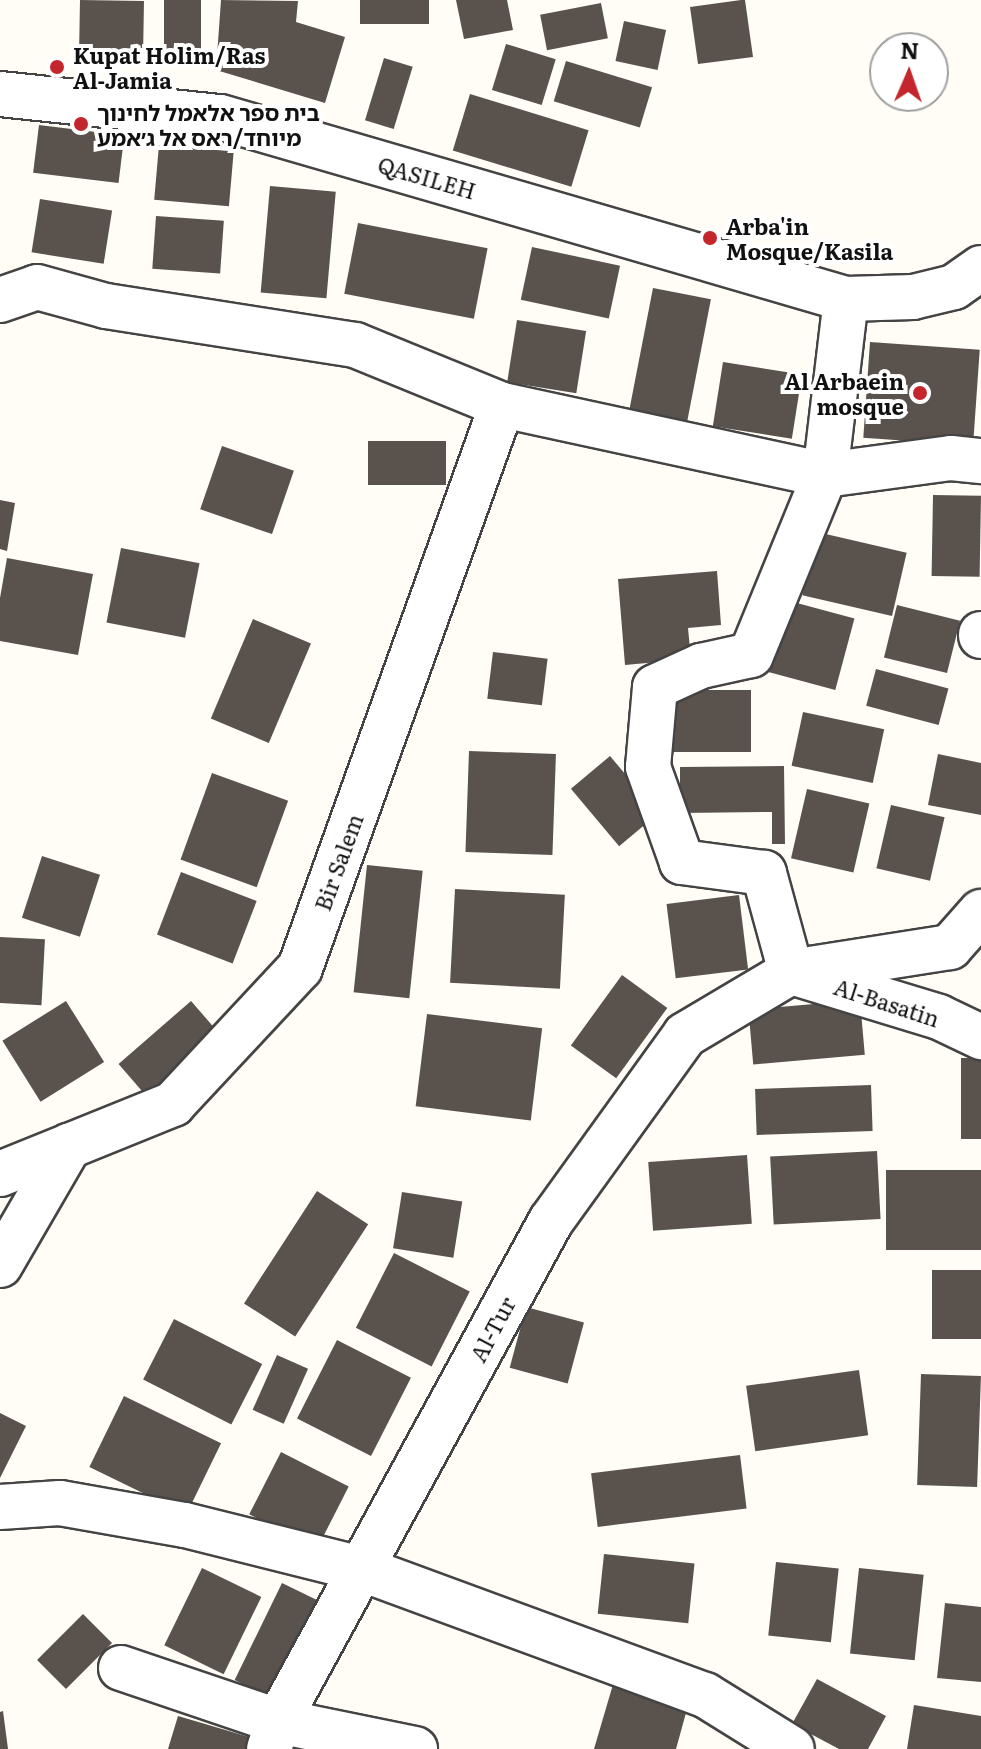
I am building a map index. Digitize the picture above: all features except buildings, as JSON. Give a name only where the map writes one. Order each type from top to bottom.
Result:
[{"type":"street","name":"QASILEH","points":[[0,94],[220,117],[846,299],[913,297],[954,287],[981,268]]},
{"type":"street","points":[[0,300],[37,287],[106,306],[355,345],[502,405],[825,475],[951,458],[981,461]]},
{"type":"street","points":[[846,299],[825,475],[751,655],[701,666],[655,687],[648,767],[682,862],[764,873],[791,972],[950,947],[981,912]]},
{"type":"street","name":"Bir Salem","points":[[0,1174],[173,1104],[300,968],[502,405]]},
{"type":"street","name":"Al-Basatin","points":[[791,972],[939,1017],[981,1037]]},
{"type":"street","name":"Al-Tur","points":[[274,1735],[551,1221],[685,1035],[791,972]]},
{"type":"street","points":[[0,1265],[69,1146]]},
{"type":"street","points":[[0,1507],[60,1503],[185,1525],[362,1569],[705,1695],[792,1749]]},
{"type":"street","points":[[121,1668],[274,1735],[415,1749]]},
{"type":"place","name":"Kupat Holim/Ras Al-Jamia","points":[[57,67]]},
{"type":"place","name":"בית ספר אלאמל לחינוך מיוחד/ראס אל ג׳אמע","points":[[81,124]]},
{"type":"place","name":"Arba'in Mosque/Kasila","points":[[710,238]]},
{"type":"place","name":"Al Arbaein mosque","points":[[920,393]]}]
